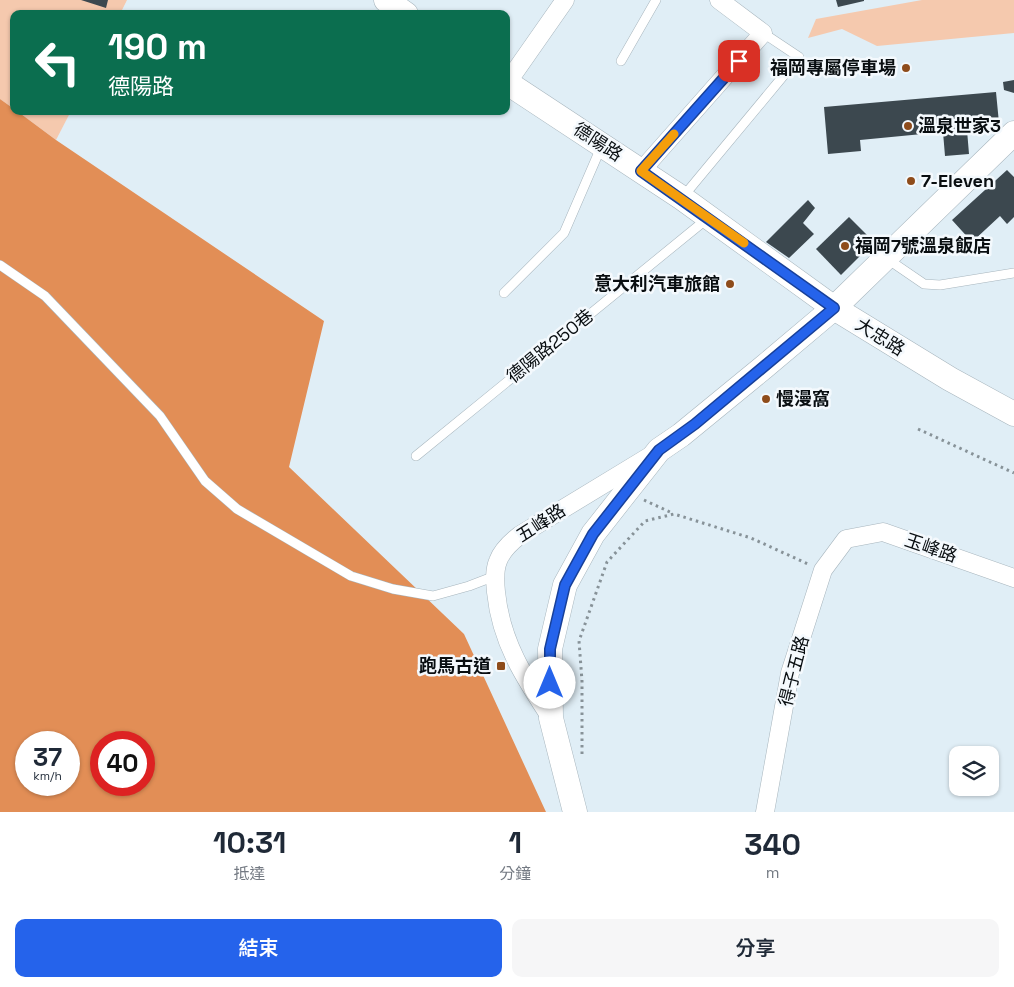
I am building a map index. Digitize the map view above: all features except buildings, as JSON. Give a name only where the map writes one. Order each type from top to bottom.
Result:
[{"type":"street","points":[[386,0],[400,10]]},
{"type":"street","points":[[510,79],[565,0]]},
{"type":"street","points":[[641,171],[763,33],[719,0]]},
{"type":"street","name":"德陽路","points":[[510,85],[682,198],[834,308]]},
{"type":"street","name":"大忠路","points":[[1014,133],[834,308],[950,379],[1014,414]]},
{"type":"street","name":"五峰路","points":[[550,718],[524,677],[506,639],[498,604],[495,576],[498,562],[508,546],[520,535],[659,450],[749,379],[834,308]]},
{"type":"street","name":"五峰路","points":[[575,812],[550,718],[550,649],[565,585],[593,534],[628,492],[659,450]]},
{"type":"street","name":"玉峰路","points":[[846,539],[883,532],[1014,578]]},
{"type":"street","name":"得子五路","points":[[766,812],[790,673],[823,570],[846,539]]},
{"type":"lane","points":[[621,62],[656,0]]},
{"type":"lane","points":[[682,198],[799,57],[763,33]]},
{"type":"lane","points":[[504,293],[564,233],[602,145]]},
{"type":"lane","name":"德陽路250巷","points":[[416,456],[708,217]]},
{"type":"lane","points":[[886,257],[924,284],[940,285],[1014,273]]},
{"type":"lane","points":[[0,265],[45,296],[160,416],[205,480],[237,509],[351,576],[393,590],[434,596],[495,576]]},
{"type":"path","points":[[918,429],[1014,473]]},
{"type":"path","points":[[628,492],[674,514],[751,538],[823,570]]},
{"type":"path","points":[[582,760],[582,681],[579,641],[607,562],[645,521],[674,514]]},
{"type":"shaded area","points":[[0,0],[127,0],[122,10],[10,10],[10,106],[0,99]]},
{"type":"shaded area","points":[[922,0],[1014,0],[1014,33],[877,46],[842,29],[808,38],[816,19]]},
{"type":"shaded area","points":[[0,99],[10,106],[10,115],[22,115],[56,140],[324,321],[289,467],[464,634],[546,812],[0,812]]},
{"type":"shaded area","points":[[22,115],[69,115],[56,140]]},
{"type":"slow traffic","points":[[674,134],[641,171],[744,243]]},
{"type":"place","name":"福岡專屬停車場","points":[[906,68]]},
{"type":"place","name":"溫泉世家3","points":[[908,126]]},
{"type":"place","name":"7-Eleven","points":[[911,181]]},
{"type":"place","name":"福岡7號溫泉飯店","points":[[845,246]]},
{"type":"place","name":"意大利汽車旅館","points":[[730,284]]},
{"type":"place","name":"慢漫窩","points":[[766,399]]},
{"type":"place","name":"跑馬古道","points":[[501,666]]},
{"type":"route","points":[[550,683],[550,649],[565,585],[593,534],[628,492],[659,450],[695,424],[834,308],[641,171],[739,61]]}]
